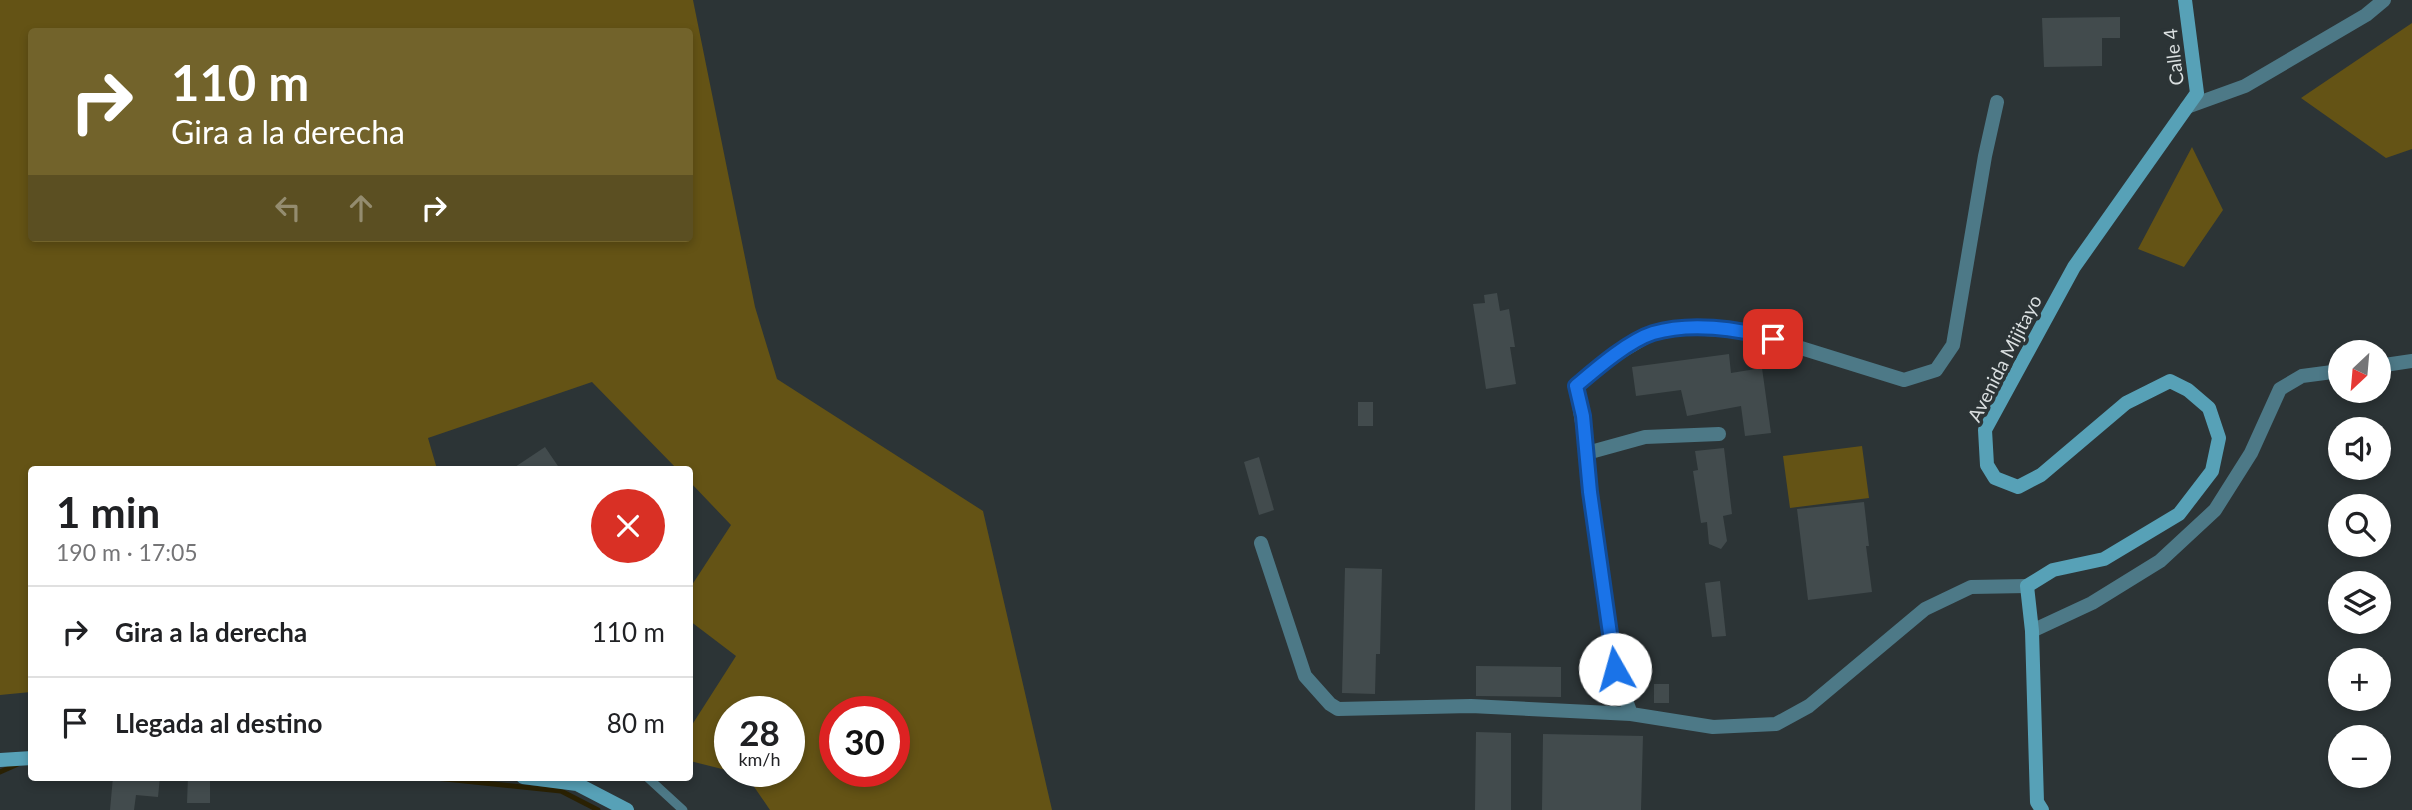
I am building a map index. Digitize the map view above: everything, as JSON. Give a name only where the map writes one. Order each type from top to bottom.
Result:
[{"type":"street","name":"Calle 4","points":[[2186,0],[2196,93],[2187,107]]},
{"type":"street","points":[[2187,107],[2245,86],[2366,15],[2384,0]]},
{"type":"street","points":[[1630,715],[1615,669],[1576,386],[1609,359],[1651,334],[1684,328],[1746,331],[1904,380],[1936,370],[1953,345],[1985,156],[1997,102]]},
{"type":"street","name":"Avenida Mijitayo","points":[[2027,586],[2053,570],[2104,559],[2179,514],[2212,471],[2219,438],[2209,408],[2188,390],[2170,382],[2126,403],[2041,475],[2018,487],[1994,478],[1987,465],[1986,453],[1985,430],[2074,267],[2187,107]]},
{"type":"street","points":[[2391,364],[2412,361]]},
{"type":"street","points":[[2032,631],[2092,603],[2160,561],[2215,510],[2250,453],[2280,390],[2302,376],[2328,373]]},
{"type":"street","points":[[1587,453],[1645,438],[1719,434]]},
{"type":"street","points":[[1261,543],[1305,676],[1330,704],[1338,709],[1471,706],[1630,715],[1713,727],[1776,724],[1810,706],[1925,609],[1971,587],[2027,586],[2032,631],[2037,802],[2042,810]]},
{"type":"street","points":[[0,760],[28,758]]},
{"type":"street","points":[[554,781],[577,784],[627,810]]},
{"type":"lane","points":[[651,781],[683,810]]},
{"type":"shaded area","points":[[0,0],[693,0],[755,307],[777,379],[983,511],[1052,810],[770,810],[754,787],[805,787],[805,696],[714,696],[714,767],[693,762],[693,723],[736,656],[693,623],[693,583],[731,525],[693,485],[693,466],[674,466],[592,382],[428,438],[436,466],[28,466],[28,692],[0,695]]},
{"type":"shaded area","points":[[2412,23],[2412,149],[2386,158],[2301,98]]},
{"type":"shaded area","points":[[2192,147],[2223,210],[2184,267],[2138,249]]},
{"type":"shaded area","points":[[1862,446],[1869,498],[1790,508],[1783,456]]},
{"type":"building","points":[[2120,17],[2120,38],[2102,38],[2102,66],[2044,67],[2042,18]]},
{"type":"building","points":[[1497,293],[1500,311],[1509,309],[1515,347],[1510,347],[1516,384],[1486,389],[1473,304],[1485,303],[1484,295]]},
{"type":"building","points":[[1729,354],[1731,373],[1762,368],[1771,433],[1745,436],[1741,406],[1687,416],[1681,390],[1636,396],[1632,367]]},
{"type":"building","points":[[1358,402],[1373,402],[1373,426],[1358,426]]},
{"type":"building","points":[[545,447],[558,466],[516,466]]},
{"type":"building","points":[[1724,448],[1732,514],[1723,516],[1727,541],[1721,549],[1709,544],[1707,522],[1701,523],[1693,471],[1698,470],[1695,451]]},
{"type":"building","points":[[1259,457],[1274,510],[1259,515],[1244,462]]},
{"type":"building","points":[[1864,502],[1872,592],[1808,600],[1797,509]]},
{"type":"building","points":[[1345,568],[1382,569],[1380,654],[1376,654],[1375,694],[1342,693]]},
{"type":"building","points":[[1720,581],[1726,636],[1712,637],[1705,583]]},
{"type":"building","points":[[1476,666],[1561,667],[1561,697],[1476,696]]},
{"type":"building","points":[[1654,684],[1669,684],[1669,703],[1654,703]]},
{"type":"building","points":[[1476,732],[1511,733],[1511,810],[1475,810]]},
{"type":"building","points":[[1543,734],[1643,736],[1641,810],[1542,810]]},
{"type":"building","points":[[113,781],[160,781],[158,797],[136,795],[134,810],[110,810]]},
{"type":"building","points":[[188,781],[210,781],[210,803],[187,803]]},
{"type":"waterway","points":[[0,772],[18,764]]},
{"type":"waterway","points":[[465,781],[561,791],[598,810]]},
{"type":"route","points":[[1615,669],[1590,492],[1583,416],[1576,386],[1609,359],[1651,334],[1684,328],[1746,331],[1773,339]]}]
